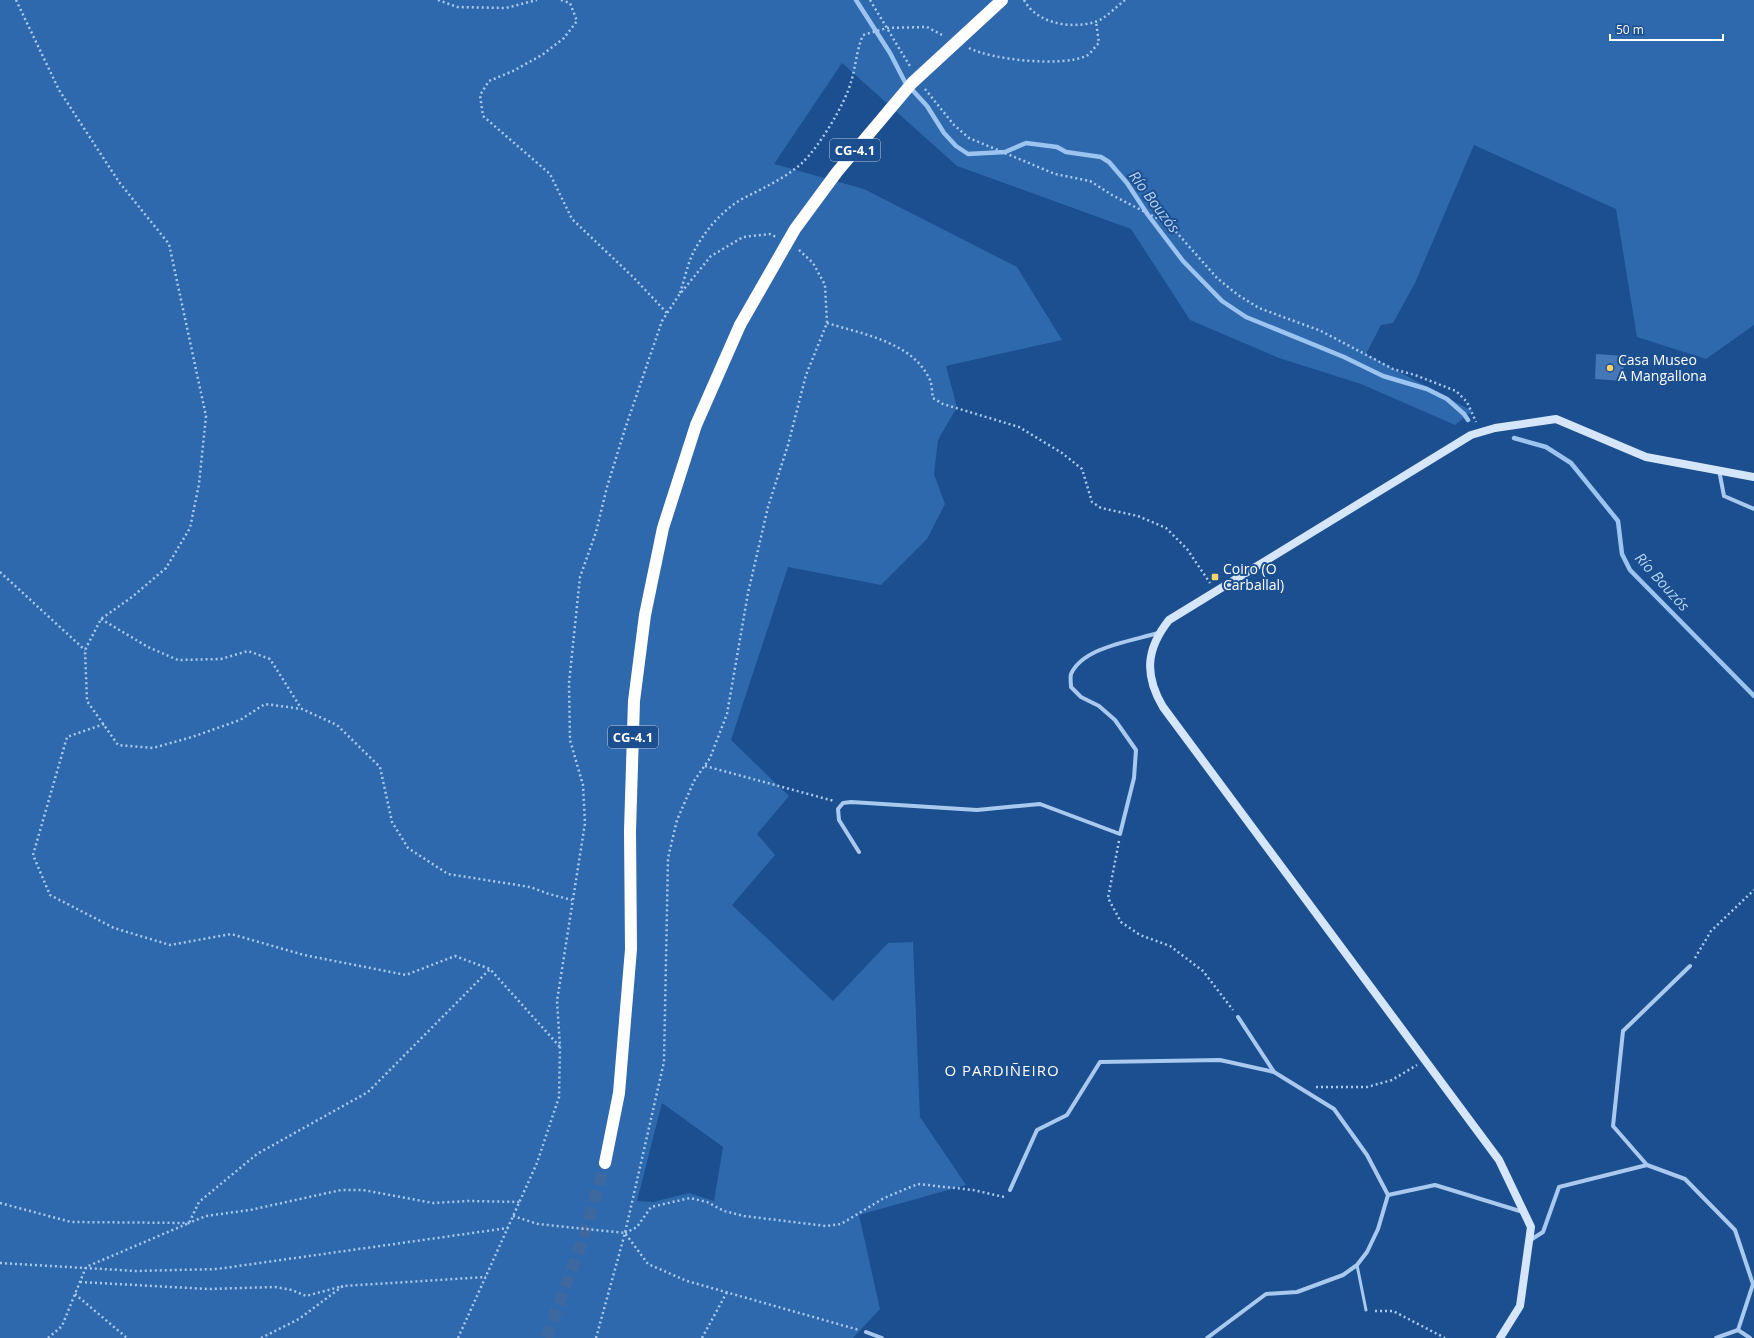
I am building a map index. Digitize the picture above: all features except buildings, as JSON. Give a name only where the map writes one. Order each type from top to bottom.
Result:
[{"type":"highway","name":"CG-4.1","points":[[606,1164],[619,1093],[631,949],[630,831],[634,701],[645,615],[663,528],[696,425],[740,325],[795,229],[837,172],[912,83],[1002,0]]},
{"type":"street","points":[[1500,1338],[1520,1306],[1531,1227],[1499,1160],[1163,707],[1155,693],[1150,671],[1151,657],[1158,633],[1169,620],[1471,435],[1495,428],[1556,419],[1646,457],[1754,477]]},
{"type":"street","points":[[1719,470],[1724,496],[1754,509]]},
{"type":"street","points":[[859,852],[839,820],[838,809],[843,803],[852,802],[977,810],[1040,804],[1120,834],[1134,778],[1136,750],[1115,720],[1099,706],[1082,697],[1071,687],[1070,675],[1078,663],[1095,651],[1158,633]]},
{"type":"street","points":[[1690,966],[1623,1031],[1613,1126],[1647,1165],[1685,1179],[1735,1230],[1753,1284],[1738,1330]]},
{"type":"street","points":[[1238,1017],[1274,1072]]},
{"type":"street","points":[[1010,1190],[1037,1130],[1066,1115],[1100,1062],[1220,1060],[1274,1072],[1334,1108],[1367,1155],[1388,1195],[1378,1229],[1367,1252],[1357,1265],[1343,1275],[1297,1292],[1266,1294],[1207,1338]]},
{"type":"street","points":[[1529,1241],[1543,1232],[1560,1187],[1647,1165]]},
{"type":"street","points":[[1388,1195],[1435,1185],[1524,1212]]},
{"type":"street","points":[[1716,1338],[1738,1330]]},
{"type":"street","points":[[1738,1330],[1750,1338]]},
{"type":"street","points":[[866,1332],[882,1338]]},
{"type":"lane","points":[[1357,1265],[1366,1310]]},
{"type":"path","points":[[16,0],[59,90],[119,182],[169,244],[206,416],[199,484],[190,528],[166,568],[132,597],[101,619],[85,650],[87,701],[118,744],[153,748],[192,737],[240,720],[265,704],[302,709],[337,725],[380,768],[392,822],[408,848],[448,874],[530,887],[572,900]]},
{"type":"path","points":[[438,0],[457,7],[506,8],[537,0]]},
{"type":"path","points":[[561,0],[570,2],[577,21],[564,38],[536,58],[489,81],[480,95],[483,116],[550,174],[572,219],[634,278],[667,313]]},
{"type":"path","points":[[870,0],[913,71]]},
{"type":"path","points":[[1024,0],[1027,6],[1050,22],[1072,25],[1096,22],[1125,0]]},
{"type":"path","points":[[962,45],[976,52],[1001,57],[1037,61],[1066,60],[1087,56],[1099,42],[1096,22]]},
{"type":"path","points":[[680,294],[692,255],[714,221],[741,200],[771,185],[802,162],[829,127],[845,99],[852,81],[856,50],[863,35],[886,28],[927,27],[948,38]]},
{"type":"path","points":[[922,84],[941,110],[969,138],[1054,174],[1090,181],[1112,195],[1170,226],[1217,278],[1238,295],[1259,308],[1321,331],[1393,369],[1415,375],[1456,391],[1467,402],[1474,414],[1480,432]]},
{"type":"path","points":[[458,1338],[537,1164],[559,1097],[560,1047],[557,1001],[585,823],[583,785],[570,740],[569,683],[580,577],[596,532],[607,487],[662,321],[680,294],[711,256],[742,236],[770,234],[782,240]]},
{"type":"path","points":[[596,1338],[625,1233],[664,1062],[668,858],[677,820],[694,781],[710,758],[727,714],[748,593],[768,507],[788,445],[806,375],[827,323],[825,285],[813,263],[794,246]]},
{"type":"path","points":[[827,323],[895,346],[915,359],[930,380],[933,398],[943,404],[1019,427],[1062,452],[1082,469],[1092,502],[1101,508],[1138,516],[1166,528],[1187,549],[1216,591]]},
{"type":"path","points":[[0,572],[85,650]]},
{"type":"path","points":[[101,619],[148,647],[178,660],[221,659],[248,651],[270,659],[302,709]]},
{"type":"path","points":[[104,724],[67,737],[33,855],[50,894],[114,928],[170,945],[231,934],[304,955],[406,975],[455,956],[490,969],[560,1047]]},
{"type":"path","points":[[705,766],[843,803]]},
{"type":"path","points":[[1120,834],[1108,898],[1120,922],[1140,934],[1170,946],[1203,971],[1238,1017]]},
{"type":"path","points":[[1690,966],[1711,931],[1754,890]]},
{"type":"path","points":[[189,1223],[199,1202],[257,1154],[368,1092],[490,969]]},
{"type":"path","points":[[1300,1088],[1367,1087],[1392,1080],[1408,1070]]},
{"type":"path","points":[[513,1216],[538,1224],[625,1233],[637,1227],[651,1207],[690,1198],[707,1202],[724,1210],[744,1216],[826,1226],[841,1224],[884,1198],[918,1184],[988,1192],[1004,1197],[1010,1190]]},
{"type":"path","points":[[48,1338],[62,1326],[86,1267],[206,1216],[250,1210],[341,1190],[364,1190],[433,1203],[469,1200],[520,1202]]},
{"type":"path","points":[[0,1203],[71,1222],[189,1223]]},
{"type":"path","points":[[0,1263],[136,1271],[217,1269],[508,1228]]},
{"type":"path","points":[[625,1233],[648,1264],[687,1281],[866,1332]]},
{"type":"path","points":[[80,1282],[208,1289],[275,1287],[292,1290],[306,1296],[343,1286],[486,1278]]},
{"type":"path","points":[[261,1338],[299,1319],[343,1286]]},
{"type":"path","points":[[702,1338],[727,1292]]},
{"type":"path","points":[[75,1294],[127,1338]]},
{"type":"path","points":[[1366,1310],[1394,1311],[1445,1338]]},
{"type":"shaded area","points":[[0,0],[1754,0],[1754,325],[1706,359],[1637,337],[1616,209],[1474,145],[1415,283],[1393,323],[1381,325],[1366,354],[1472,411],[1455,425],[1361,384],[1279,358],[1190,320],[1131,229],[957,166],[842,63],[774,164],[864,189],[1017,267],[1062,340],[946,366],[957,407],[938,440],[934,474],[945,504],[927,539],[881,585],[788,567],[731,740],[789,796],[757,834],[775,855],[732,905],[833,1001],[888,943],[913,942],[920,1117],[966,1185],[859,1215],[880,1309],[853,1338],[0,1338]],"holes":[[[662,1103],[723,1147],[714,1201],[689,1193],[653,1202],[637,1201]]]},
{"type":"waterway","name":"Río Bouzós","points":[[856,0],[890,53],[905,82],[927,106],[944,133],[956,146],[968,154],[1005,152],[1026,143],[1057,147],[1066,152],[1101,157],[1109,162],[1127,183],[1148,215],[1183,261],[1222,301],[1246,317],[1344,357],[1383,376],[1427,389],[1447,399],[1464,414],[1468,420]]},
{"type":"waterway","name":"Río Bouzós","points":[[1514,438],[1546,447],[1571,463],[1618,521],[1622,554],[1630,570],[1754,696]]},
{"type":"tunnel","points":[[546,1338],[581,1245],[605,1163]]},
{"type":"place","name":"Casa Museo A Mangallona","points":[[1610,368]]},
{"type":"place","name":"Coiro (O Carballal)","points":[[1215,577]]},
{"type":"district","name":"O PARDIÑEIRO","points":[[1002,1071]]}]
